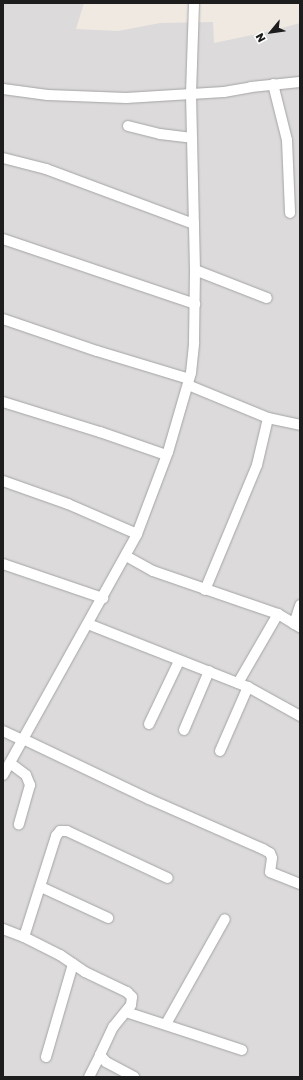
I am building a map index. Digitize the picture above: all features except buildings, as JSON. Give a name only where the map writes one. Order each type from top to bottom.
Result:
[{"type":"street","points":[[3,775],[137,534],[166,456],[189,382],[194,342],[195,270],[191,94],[194,3]]},
{"type":"street","points":[[3,89],[48,95],[105,98],[154,98],[224,92],[273,84],[300,82]]},
{"type":"street","points":[[273,84],[287,140],[290,213]]},
{"type":"street","points":[[128,126],[160,134],[192,138]]},
{"type":"street","points":[[3,158],[46,169],[194,224]]},
{"type":"street","points":[[3,239],[194,304]]},
{"type":"street","points":[[195,270],[267,298]]},
{"type":"street","points":[[3,319],[189,382],[268,418],[300,425]]},
{"type":"street","points":[[3,402],[100,432],[166,456]]},
{"type":"street","points":[[205,590],[257,465],[268,418]]},
{"type":"street","points":[[3,481],[68,504],[137,534]]},
{"type":"street","points":[[126,556],[153,571],[278,614],[297,626],[300,605]]},
{"type":"street","points":[[3,564],[102,598]]},
{"type":"street","points":[[238,683],[278,614]]},
{"type":"street","points":[[88,624],[248,687],[300,716]]},
{"type":"street","points":[[150,724],[179,661]]},
{"type":"street","points":[[184,730],[209,671]]},
{"type":"street","points":[[220,751],[248,687]]},
{"type":"street","points":[[3,731],[149,799],[263,849],[270,853],[272,858],[270,872],[300,884]]},
{"type":"street","points":[[10,763],[26,775],[30,785],[19,824]]},
{"type":"street","points":[[24,937],[56,836],[60,831],[68,831],[168,878]]},
{"type":"street","points":[[41,887],[108,918]]},
{"type":"street","points":[[166,1024],[225,919]]},
{"type":"street","points":[[3,929],[24,937],[85,972],[127,992],[132,997],[131,1005],[113,1027],[90,1077]]},
{"type":"street","points":[[46,1057],[73,964]]},
{"type":"street","points":[[126,1012],[242,1050]]},
{"type":"street","points":[[100,1055],[106,1062],[134,1077]]},
{"type":"shaded area","points":[[3,3],[84,3],[76,29],[118,31],[160,23],[213,22],[214,43],[271,31],[300,23],[300,1077],[3,1077]]}]
